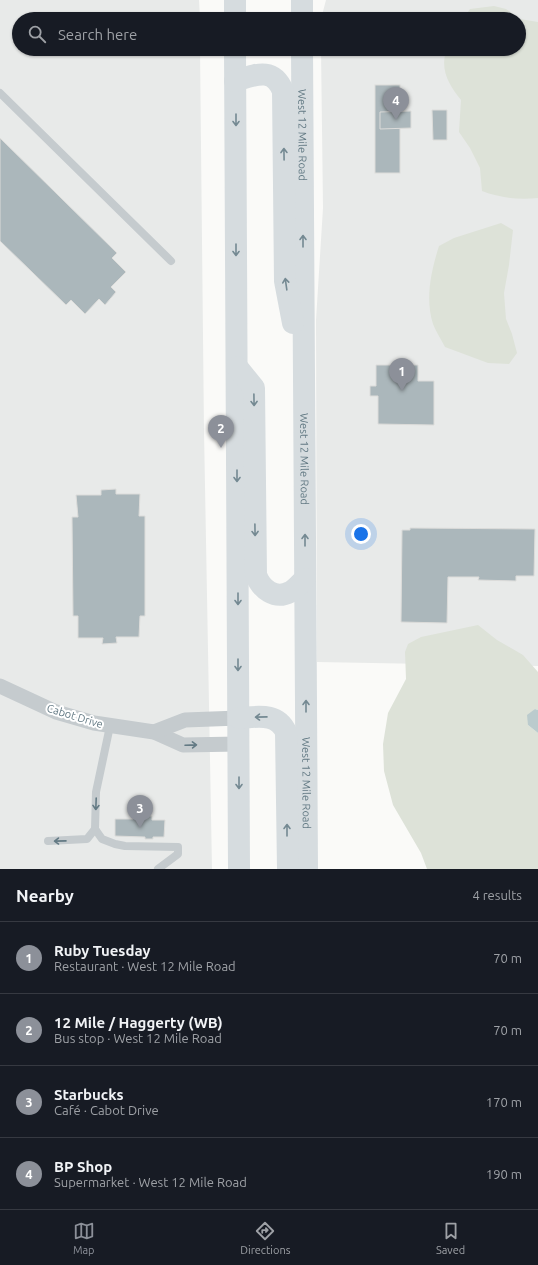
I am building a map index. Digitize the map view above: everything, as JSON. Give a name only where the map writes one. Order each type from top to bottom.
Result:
[{"type":"main road","points":[[235,0],[235,12]]},
{"type":"main road","points":[[302,0],[302,12]]},
{"type":"main road","points":[[235,56],[239,869]]},
{"type":"main road","name":"West 12 Mile Road","points":[[302,56],[306,869]]},
{"type":"main road","points":[[235,81],[258,74],[264,74],[274,77],[278,81],[283,91],[285,281],[304,378]]},
{"type":"main road","points":[[237,367],[254,388],[256,575],[261,587],[266,591],[279,595],[292,591],[305,579]]},
{"type":"main road","points":[[238,718],[271,717],[280,723],[286,732],[288,869]]},
{"type":"street","name":"Cabot Drive","points":[[0,686],[56,712],[94,723],[154,732],[183,745],[239,744]]},
{"type":"street","name":"Cabot Drive","points":[[154,732],[185,720],[238,718]]},
{"type":"lane","points":[[0,93],[171,261]]},
{"type":"lane","points":[[48,841],[84,840],[89,838],[95,829],[96,792],[110,726]]},
{"type":"lane","points":[[95,829],[102,839],[115,844],[125,846],[178,847],[178,854],[158,869]]},
{"type":"shaded area","points":[[0,0],[199,0],[200,12],[12,12],[12,56],[200,56],[204,431],[212,869],[0,869]]},
{"type":"shaded area","points":[[326,0],[538,0],[538,666],[317,662],[316,320],[323,208],[321,56],[526,56],[526,12],[323,12]]},
{"type":"shaded area","points":[[494,6],[506,9],[510,12],[468,12],[470,9]]},
{"type":"shaded area","points":[[526,20],[538,22],[538,198],[510,198],[482,191],[480,168],[470,148],[459,132],[461,100],[449,83],[446,76],[444,63],[445,56],[526,56]]},
{"type":"shaded area","points":[[501,223],[513,230],[504,293],[506,319],[517,353],[509,364],[488,363],[445,347],[433,324],[429,305],[431,275],[439,246],[454,238]]},
{"type":"shaded area","points":[[478,625],[497,640],[523,655],[538,672],[538,710],[535,709],[528,725],[538,733],[538,869],[427,869],[421,853],[393,805],[384,771],[383,744],[388,713],[406,679],[405,652],[408,644],[421,637]]},
{"type":"shaded area","points":[[535,709],[538,710],[538,733],[528,725],[527,715]]},
{"type":"building","points":[[375,85],[400,85],[400,173],[375,173]]},
{"type":"building","points":[[432,110],[447,110],[447,140],[433,140]]},
{"type":"building","points":[[411,111],[411,128],[380,129],[380,112]]},
{"type":"building","points":[[0,138],[117,253],[112,258],[126,272],[111,287],[116,292],[105,305],[99,299],[85,314],[71,300],[66,305],[0,241]]},
{"type":"building","points":[[376,365],[418,365],[418,381],[434,381],[434,425],[378,424],[378,396],[370,396],[370,386],[376,386]]},
{"type":"building","points":[[116,489],[116,494],[140,494],[139,516],[145,516],[145,616],[140,616],[139,637],[116,637],[117,643],[102,644],[103,638],[78,638],[78,616],[73,616],[72,517],[78,517],[76,495],[101,495],[101,490]]},
{"type":"building","points":[[410,528],[535,529],[534,576],[516,576],[516,581],[478,580],[479,577],[448,577],[447,623],[401,622],[402,530],[410,530]]},
{"type":"building","points":[[133,816],[152,816],[152,820],[165,820],[164,837],[145,839],[145,837],[115,836],[115,819],[133,819]]},
{"type":"place","name":"BP Shop","points":[[396,120]]},
{"type":"place","name":"Ruby Tuesday","points":[[402,391]]},
{"type":"place","name":"12 Mile / Haggerty (WB)","points":[[221,448]]},
{"type":"place","name":"Starbucks","points":[[140,828]]}]
